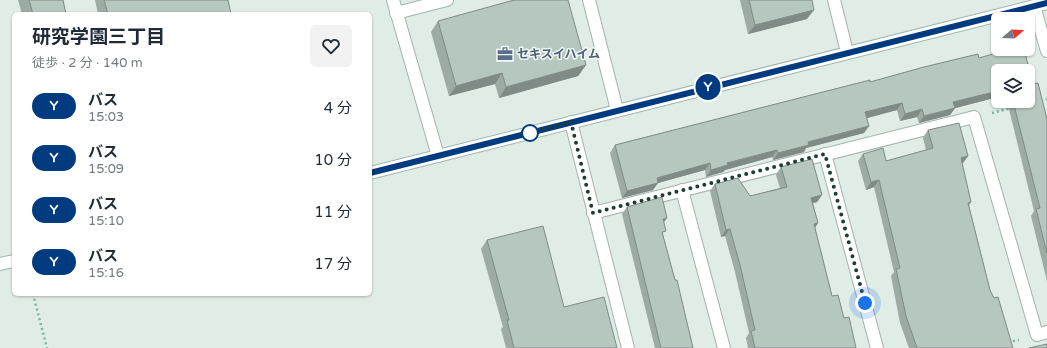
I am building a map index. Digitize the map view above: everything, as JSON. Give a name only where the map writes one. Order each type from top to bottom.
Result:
[{"type":"street","points":[[393,0],[438,156]]},
{"type":"street","points":[[396,13],[447,0]]},
{"type":"street","points":[[589,0],[617,110]]},
{"type":"street","points":[[834,0],[847,52]]},
{"type":"street","points":[[372,172],[1047,3]]},
{"type":"street","points":[[1034,6],[1047,51]]},
{"type":"street","points":[[593,213],[974,117],[1042,334]]},
{"type":"street","points":[[571,122],[628,348]]},
{"type":"street","points":[[825,154],[877,348]]},
{"type":"street","points":[[682,190],[724,348]]},
{"type":"street","points":[[0,264],[12,261]]},
{"type":"path","points":[[1040,101],[1047,99]]},
{"type":"path","points":[[974,117],[1010,108]]},
{"type":"path","points":[[34,296],[47,348]]},
{"type":"path","points":[[1001,344],[1042,334]]},
{"type":"building","points":[[29,0],[63,0],[66,12],[32,12]]},
{"type":"building","points":[[104,0],[228,0],[231,12],[107,12]]},
{"type":"building","name":"セキスイハイム","points":[[514,0],[568,0],[586,65],[506,87],[502,73],[456,86],[438,21]]},
{"type":"building","points":[[749,0],[812,0],[814,10],[755,25]]},
{"type":"building","points":[[978,54],[979,58],[991,55],[991,56],[1026,56],[1028,64],[991,64],[991,93],[953,102],[955,108],[924,116],[922,109],[905,114],[902,103],[865,112],[869,126],[808,142],[809,145],[778,153],[777,150],[727,163],[728,165],[711,170],[710,163],[657,178],[658,183],[627,191],[615,145]]},
{"type":"building","points":[[1038,83],[1047,119],[1047,253],[1036,209],[1040,208],[1015,108],[1035,108],[1035,84]]},
{"type":"building","points":[[959,123],[968,156],[961,158],[971,202],[968,203],[990,290],[994,298],[998,297],[1013,348],[917,348],[906,316],[896,269],[900,268],[879,180],[871,182],[863,154],[883,148],[886,161],[933,148],[928,130]]},
{"type":"building","points":[[812,159],[822,195],[811,198],[818,223],[814,224],[832,296],[838,295],[844,318],[849,317],[856,348],[755,348],[751,331],[755,330],[740,265],[730,229],[726,230],[715,184],[738,178],[750,196],[787,187],[781,167]]},
{"type":"building","points":[[662,197],[667,218],[663,219],[666,231],[662,232],[675,280],[677,280],[693,348],[661,348],[627,207]]},
{"type":"building","points":[[543,226],[564,307],[604,297],[617,348],[514,348],[507,320],[509,320],[487,240]]},
{"type":"building","points":[[1047,344],[1047,348],[1029,348]]},
{"type":"bus line","name":"Y","points":[[372,172],[1047,3]]},
{"type":"place","name":"セキスイハイム","points":[[505,54]]},
{"type":"route","points":[[530,133],[526,134],[571,122],[593,213],[825,154],[865,303]]}]
